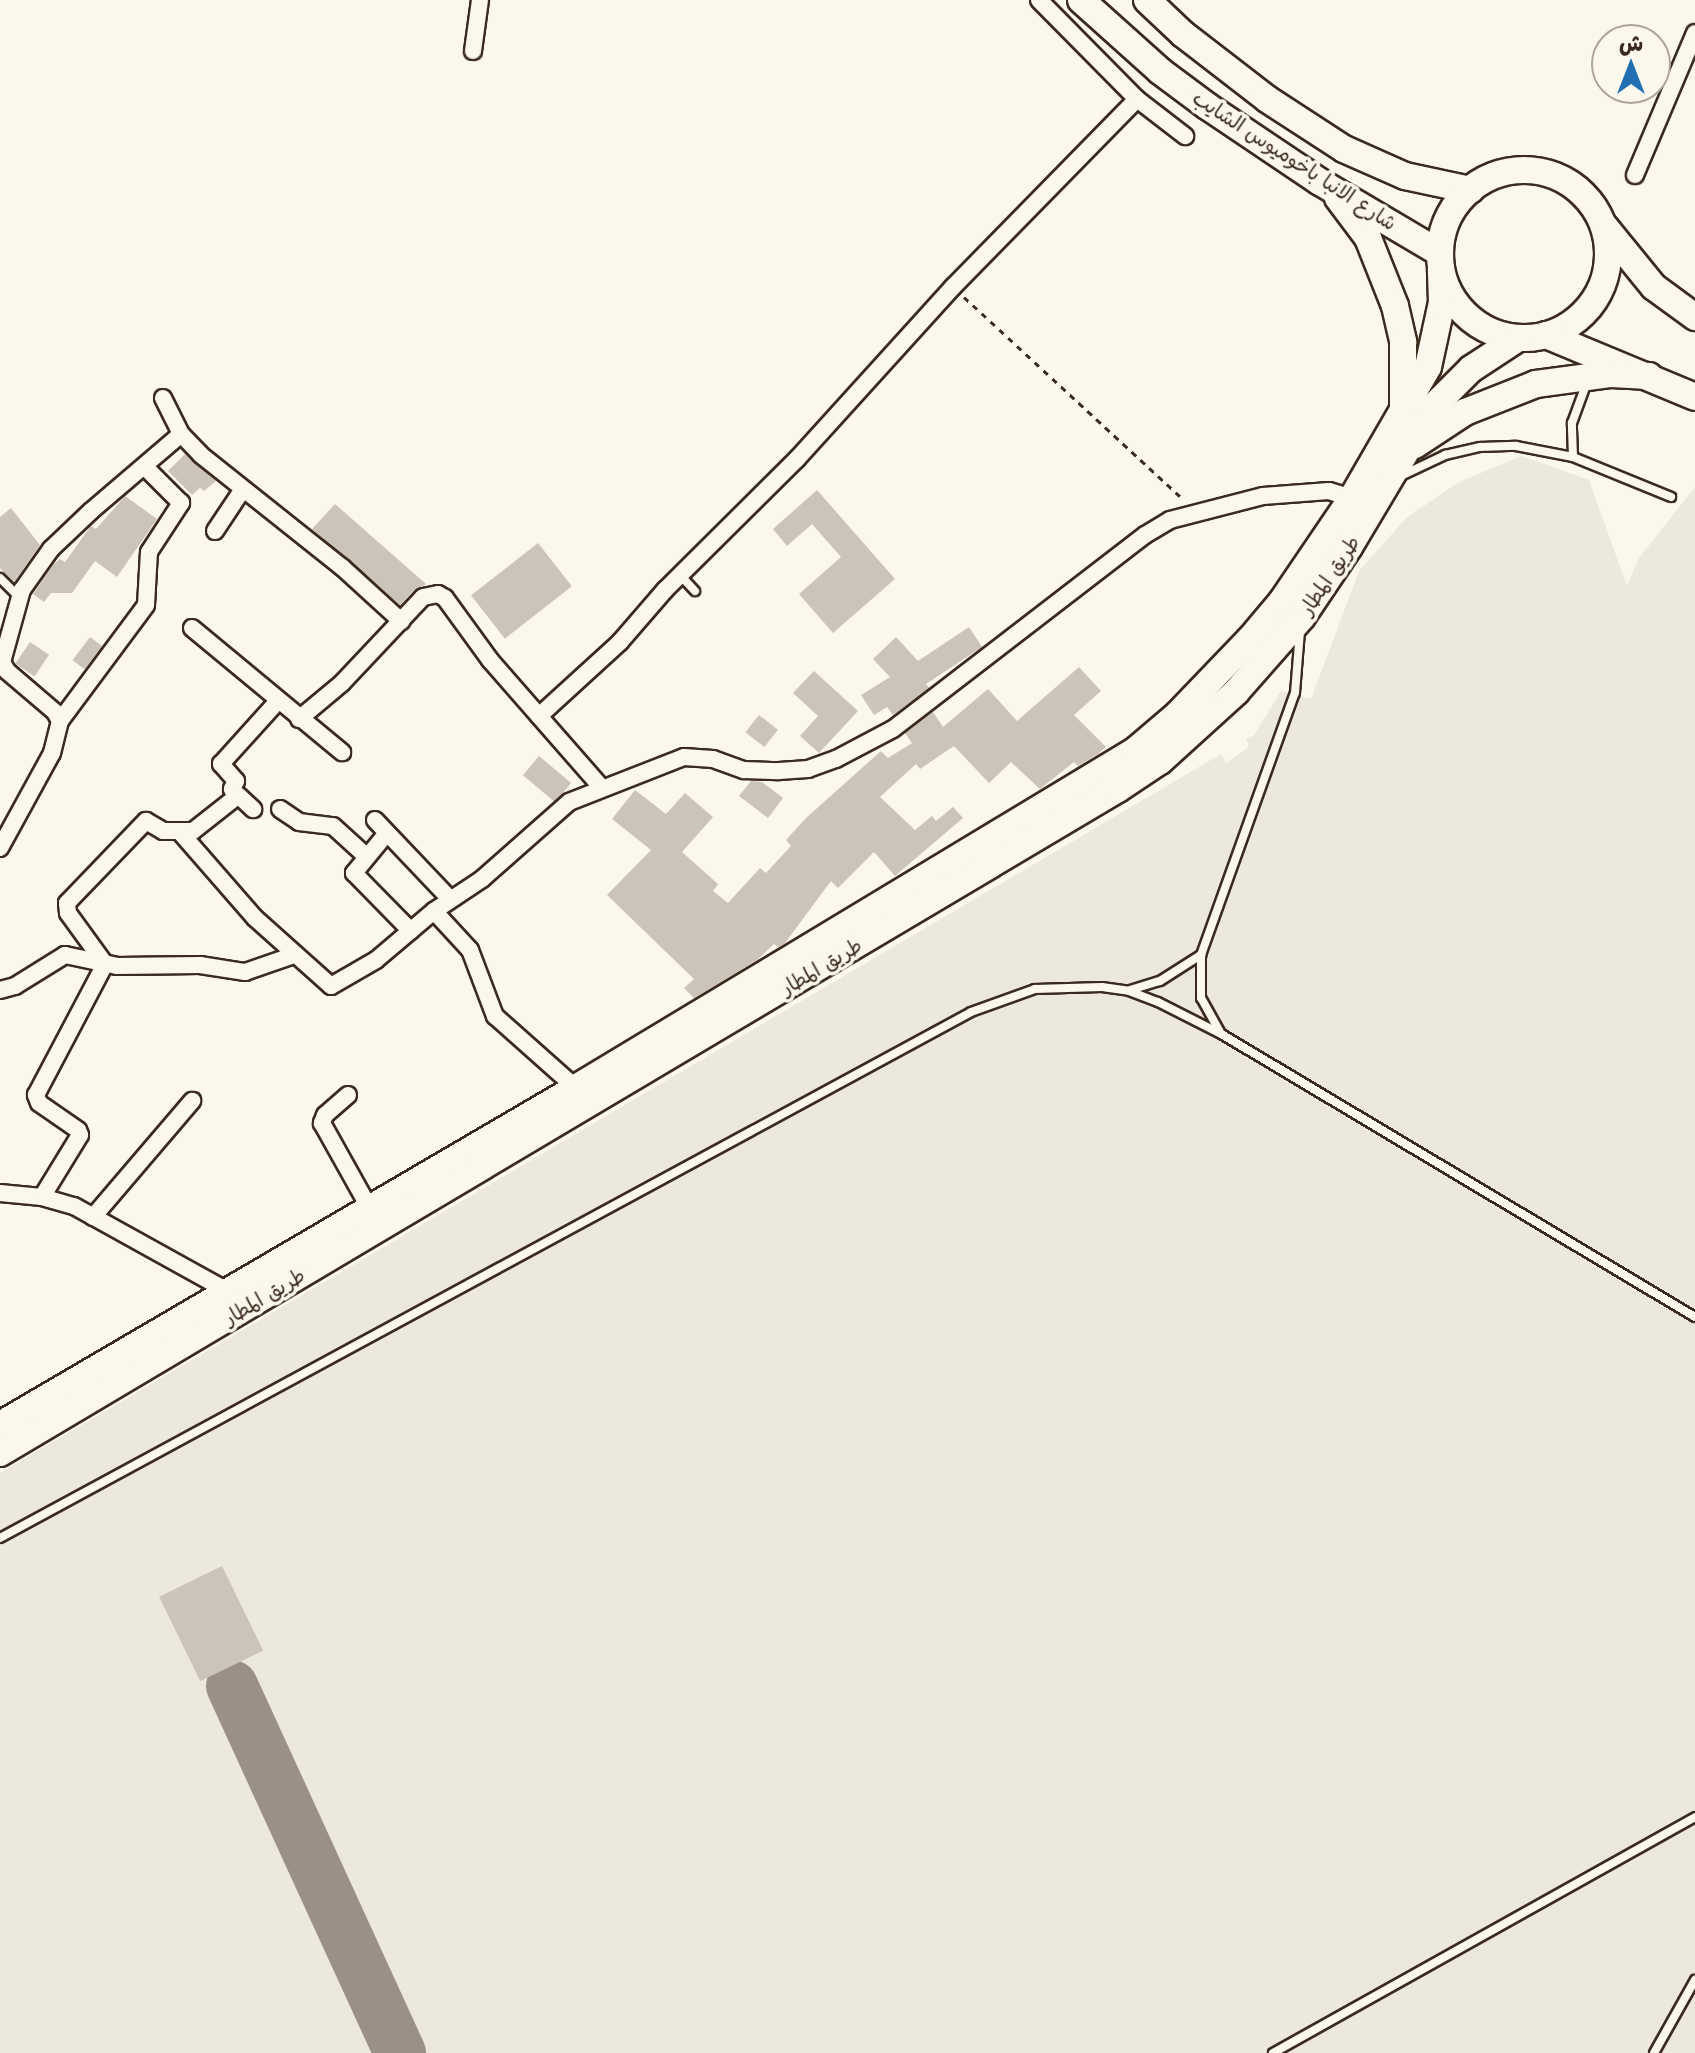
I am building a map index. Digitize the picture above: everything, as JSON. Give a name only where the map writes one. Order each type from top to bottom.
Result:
[{"type":"main road","name":"شارع الانبا باخوميوس الشايب","points":[[1081,0],[1171,80],[1440,261]]},
{"type":"main road","name":"شارع الانبا باخوميوس الشايب","points":[[1147,0],[1267,99],[1344,149],[1405,176],[1471,190]]},
{"type":"main road","points":[[1602,224],[1608,258],[1599,292],[1577,319],[1546,335],[1517,339],[1473,321],[1452,298],[1440,261],[1447,221],[1471,190],[1509,172],[1541,173],[1572,186],[1584,196],[1602,224],[1654,287],[1695,317]]},
{"type":"main road","points":[[1320,182],[1348,207],[1384,271],[1403,342],[1402,415]]},
{"type":"main road","name":"طريق المطار","points":[[0,1453],[55,1407],[229,1292],[576,1088],[1136,750],[1292,609],[1428,367],[1438,335],[1442,302],[1440,261]]},
{"type":"main road","points":[[1546,335],[1695,397]]},
{"type":"main road","name":"طريق المطار","points":[[0,1425],[55,1407],[1118,789],[1203,725],[1383,489],[1416,431],[1450,388],[1493,353],[1517,339]]},
{"type":"main road","points":[[1403,455],[1443,425],[1499,396],[1536,384],[1592,376],[1649,376]]},
{"type":"street","points":[[473,51],[480,0]]},
{"type":"street","points":[[1039,0],[1137,99],[1185,136]]},
{"type":"street","points":[[1635,175],[1695,33]]},
{"type":"street","points":[[539,716],[620,642],[680,575],[797,459],[953,287],[1137,99]]},
{"type":"street","points":[[163,398],[181,434],[243,489],[343,568],[401,621]]},
{"type":"street","points":[[60,721],[55,712],[7,671],[2,662],[20,598],[51,549],[181,434]]},
{"type":"street","points":[[0,848],[52,753],[60,721],[146,605],[149,552],[181,503],[144,466]]},
{"type":"street","points":[[215,531],[243,489]]},
{"type":"street","points":[[180,832],[255,918],[331,986],[376,960],[434,911],[482,879],[563,806],[684,757],[713,759],[744,770],[808,769],[868,745],[1145,535],[1170,520],[1196,511],[1288,493],[1329,491],[1352,498]]},
{"type":"street","points":[[299,719],[342,683],[423,597],[430,594],[445,598],[490,660],[602,788]]},
{"type":"street","points":[[192,628],[342,752]]},
{"type":"street","points":[[253,809],[232,789],[236,781],[221,764],[278,701]]},
{"type":"street","points":[[105,964],[68,913],[67,903],[146,821],[163,831],[180,832],[198,828],[238,795]]},
{"type":"street","points":[[280,809],[301,823],[333,826],[366,856]]},
{"type":"street","points":[[375,820],[450,899]]},
{"type":"street","points":[[387,833],[354,873],[411,931]]},
{"type":"street","points":[[434,911],[470,950],[495,1016],[576,1088]]},
{"type":"street","points":[[0,990],[15,986],[57,956],[73,956],[105,964],[200,965],[245,972],[294,955]]},
{"type":"street","points":[[42,1197],[80,1135],[78,1130],[39,1103],[36,1095],[105,964]]},
{"type":"street","points":[[348,1095],[325,1115],[322,1123],[370,1209]]},
{"type":"street","points":[[93,1217],[192,1101]]},
{"type":"street","points":[[0,1193],[42,1197],[74,1206],[229,1292]]},
{"type":"lane","points":[[1573,457],[1571,440],[1576,406],[1592,376]]},
{"type":"lane","points":[[1383,489],[1412,469],[1445,455],[1480,447],[1516,446],[1573,457],[1671,497]]},
{"type":"lane","points":[[680,575],[695,591]]},
{"type":"lane","points":[[0,578],[20,598]]},
{"type":"lane","points":[[1223,1035],[1201,998],[1201,955],[1295,693],[1292,609]]},
{"type":"lane","points":[[1129,991],[1160,981],[1201,955]]},
{"type":"lane","points":[[0,1538],[971,1012],[1035,989],[1069,986],[1129,991],[1223,1035],[1695,1317]]},
{"type":"lane","points":[[1273,2053],[1695,1817]]},
{"type":"lane","points":[[1654,2053],[1695,1980]]},
{"type":"path","points":[[953,287],[1196,511]]},
{"type":"shaded area","points":[[1522,456],[1589,480],[1627,586],[1639,558],[1695,487],[1695,2053],[0,2053],[0,1473],[1221,754],[1226,763],[1249,747],[1246,739],[1254,735],[1281,691],[1311,699],[1359,571],[1406,518],[1459,482]]},
{"type":"building","points":[[185,454],[216,481],[204,491],[200,488],[192,495],[168,471]]},
{"type":"building","points":[[817,490],[895,579],[833,633],[799,594],[841,557],[812,524],[787,546],[773,529]]},
{"type":"building","points":[[125,496],[157,519],[117,577],[95,561],[72,593],[51,593],[44,602],[33,594],[54,564],[60,559],[65,562],[91,526],[96,529]]},
{"type":"building","points":[[335,504],[426,584],[415,589],[400,605],[312,529]]},
{"type":"building","points":[[11,508],[40,545],[14,582],[0,568],[0,517]]},
{"type":"building","points":[[538,543],[572,586],[505,639],[471,595]]},
{"type":"building","points":[[969,627],[982,647],[926,684],[929,688],[893,715],[887,707],[874,715],[861,695],[890,677],[873,659],[896,637],[918,661]]},
{"type":"building","points":[[90,637],[102,646],[85,669],[73,660]]},
{"type":"building","points":[[30,642],[49,655],[35,676],[15,664]]},
{"type":"building","points":[[1079,667],[1101,691],[1074,715],[1106,747],[1098,754],[1078,766],[1074,762],[1040,789],[1011,762],[989,783],[954,746],[920,769],[916,764],[880,797],[915,830],[932,816],[936,821],[953,807],[963,818],[895,876],[874,852],[838,888],[831,881],[785,943],[778,947],[774,944],[757,960],[694,998],[684,988],[694,979],[607,895],[651,850],[612,819],[635,790],[666,814],[685,793],[713,817],[682,852],[718,884],[713,891],[728,903],[760,868],[766,873],[791,846],[786,840],[806,818],[881,751],[888,758],[912,743],[905,733],[933,712],[943,727],[988,689],[1017,721]]},
{"type":"building","points":[[814,671],[858,711],[819,753],[800,736],[818,716],[793,693]]},
{"type":"building","points":[[759,715],[778,730],[764,747],[745,732]]},
{"type":"building","points":[[539,756],[571,783],[555,802],[523,775]]},
{"type":"building","points":[[751,781],[762,782],[783,798],[768,818],[739,796]]},
{"type":"building","points":[[222,1566],[263,1650],[200,1681],[159,1597]]},
{"type":"taxiway","points":[[232,1686],[400,2053]]}]
